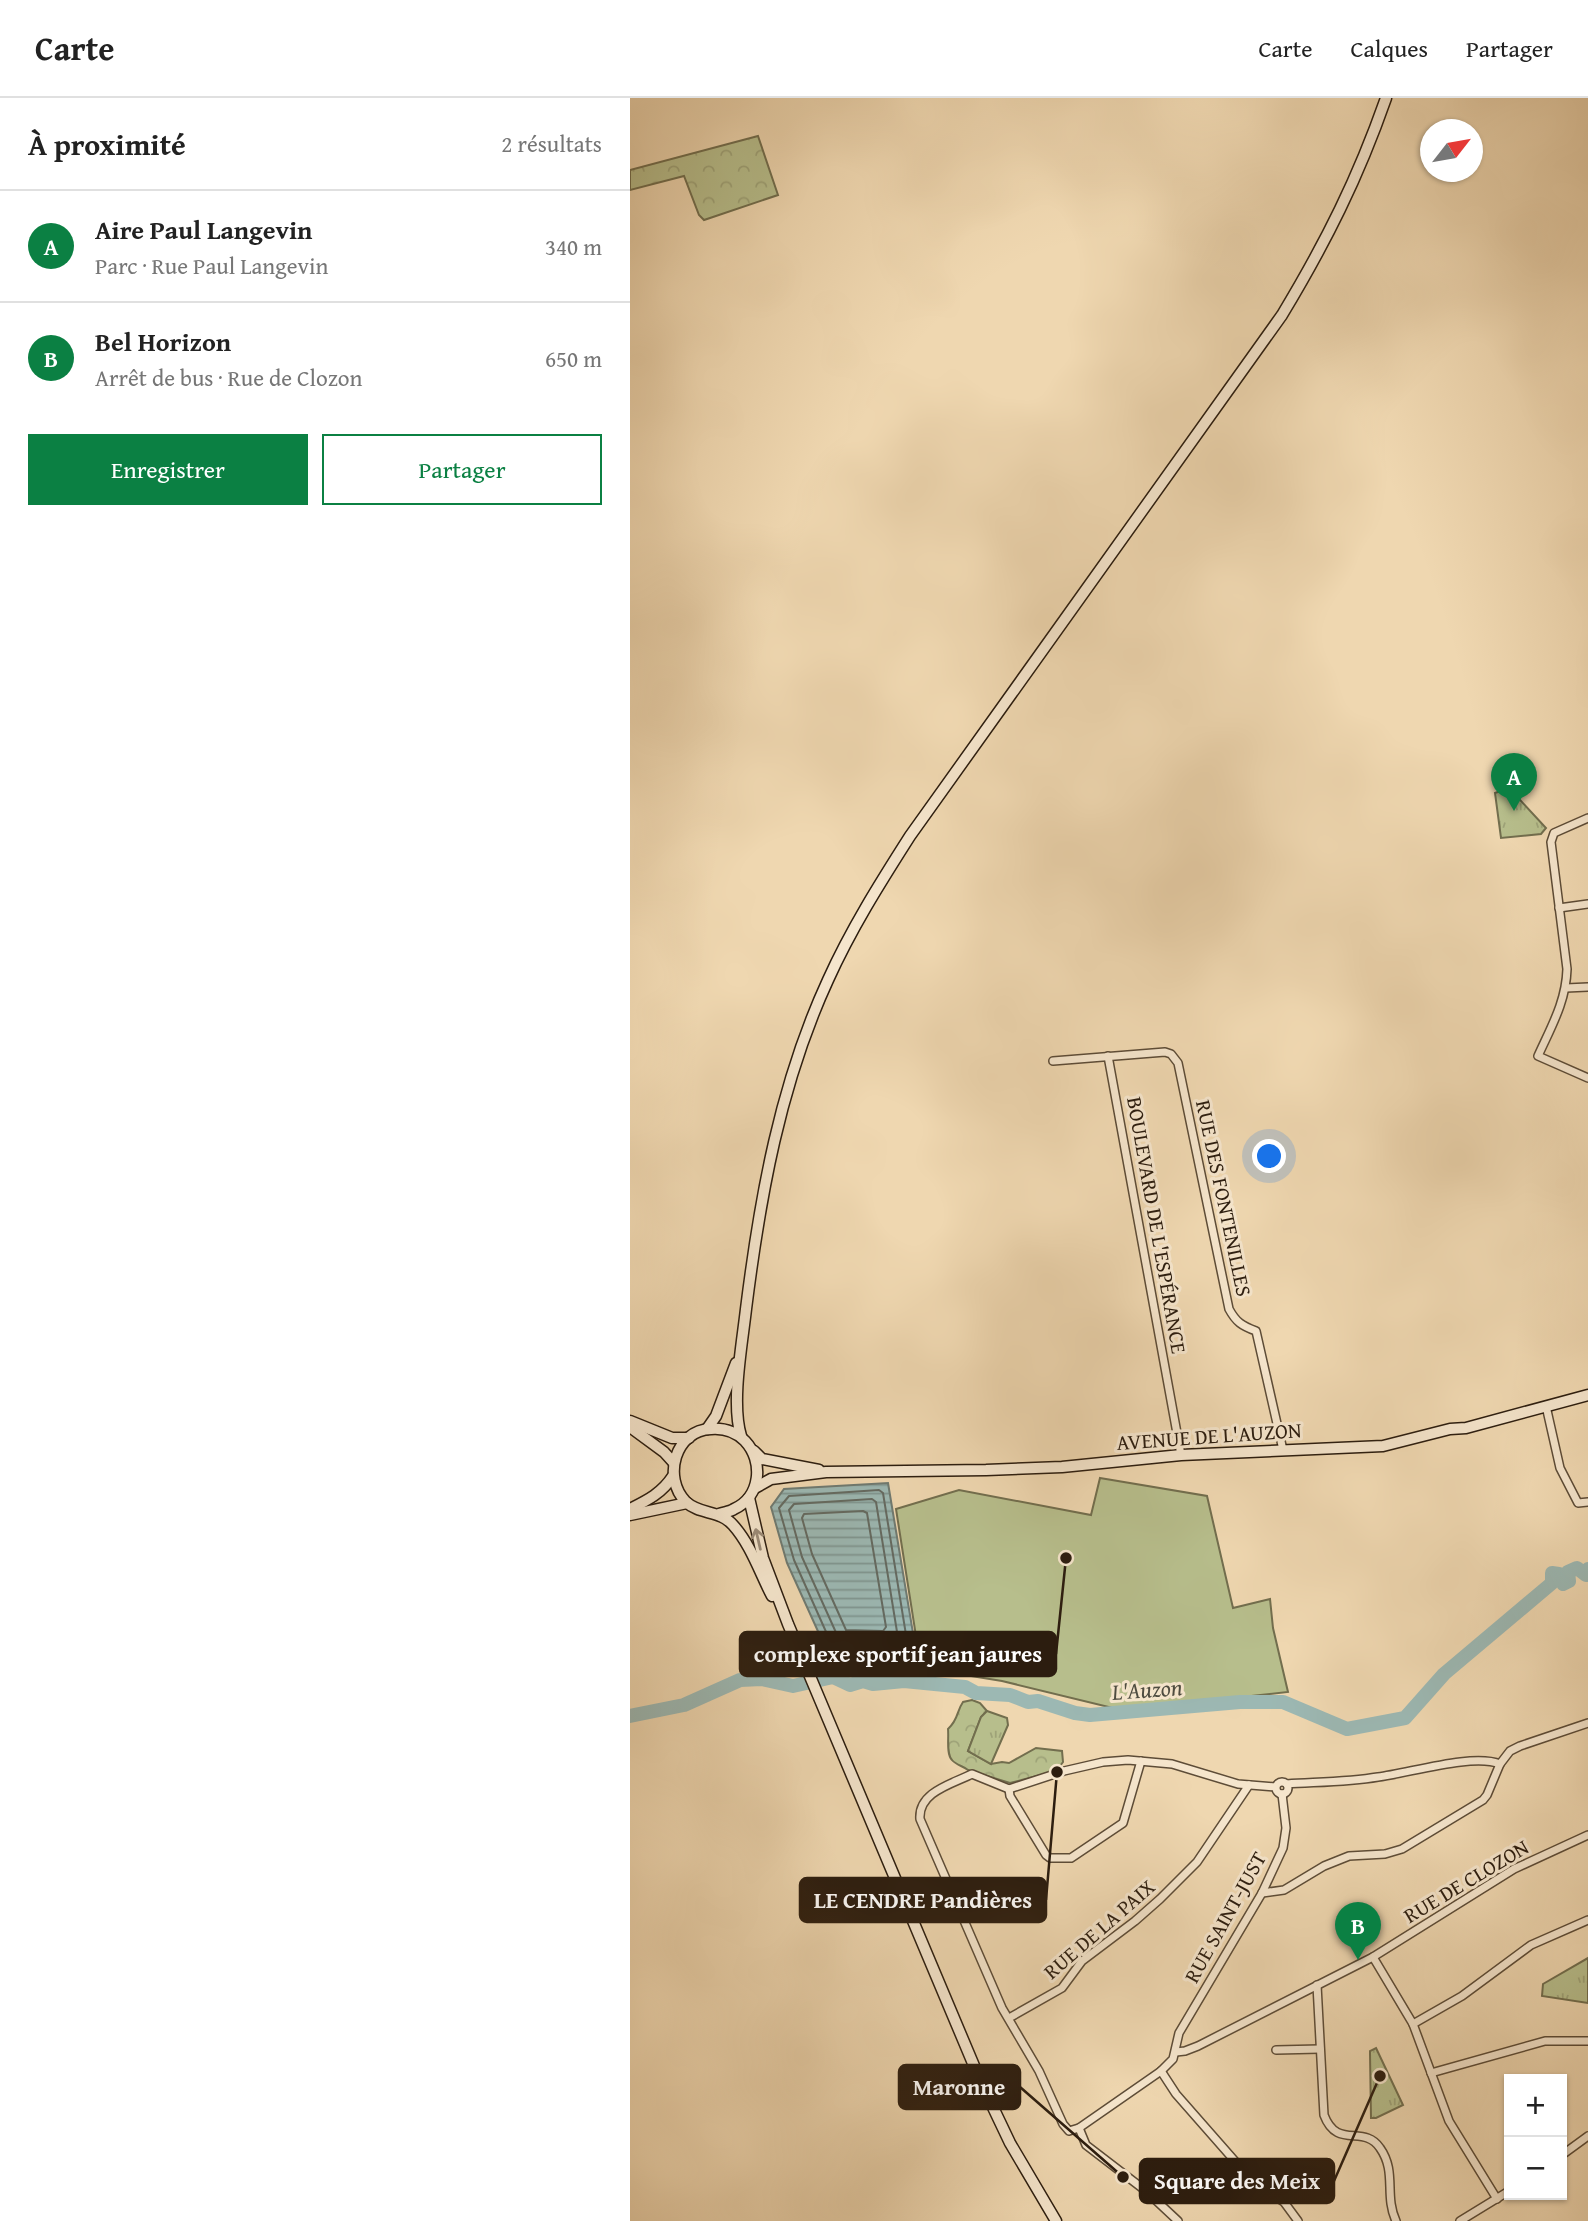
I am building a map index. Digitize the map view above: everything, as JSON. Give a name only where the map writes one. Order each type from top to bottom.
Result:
[{"type":"main road","points":[[826,1472],[762,1459],[741,1436],[736,1419],[743,1339],[761,1210],[779,1118],[806,1032],[863,909],[910,836],[1282,315],[1346,201],[1386,98]]},
{"type":"main road","points":[[707,1429],[716,1416],[731,1379],[743,1339]]},
{"type":"main road","name":"AVENUE DE L'AUZON","points":[[826,1472],[999,1470],[1062,1467],[1181,1455],[1383,1446],[1450,1429],[1466,1428],[1588,1395]]},
{"type":"main road","points":[[630,1421],[672,1438],[689,1438]]},
{"type":"main road","points":[[630,1427],[664,1452],[674,1463]]},
{"type":"main road","points":[[741,1436],[724,1429],[707,1429],[689,1438],[679,1449],[673,1476],[678,1491],[687,1503],[703,1512],[719,1514],[736,1509],[749,1498],[755,1488],[758,1470],[752,1449]]},
{"type":"main road","points":[[755,1488],[771,1479],[826,1472]]},
{"type":"main road","points":[[630,1509],[653,1498],[665,1488],[673,1476]]},
{"type":"main road","points":[[749,1498],[763,1558],[788,1625],[973,2064],[1010,2143],[1056,2221]]},
{"type":"main road","points":[[630,1515],[687,1503]]},
{"type":"main road","points":[[719,1514],[732,1524],[743,1538],[788,1625]]},
{"type":"street","points":[[1588,818],[1554,833],[1551,842],[1567,970],[1566,988],[1538,1056],[1588,1079]]},
{"type":"street","points":[[1559,908],[1588,904]]},
{"type":"street","points":[[1566,988],[1588,987]]},
{"type":"street","name":"RUE DES FONTENILLES","points":[[1108,1056],[1165,1052],[1176,1058],[1229,1309],[1243,1327],[1256,1331],[1283,1450]]},
{"type":"street","points":[[1053,1061],[1108,1056]]},
{"type":"street","name":"BOULEVARD DE L'ESPÉRANCE","points":[[1108,1056],[1181,1455]]},
{"type":"street","points":[[1546,1406],[1560,1468],[1578,1503],[1588,1502]]},
{"type":"street","points":[[1262,1893],[1284,1890],[1336,1860],[1349,1856],[1385,1854],[1402,1849],[1483,1800],[1500,1764],[1510,1751],[1588,1723]]},
{"type":"street","points":[[1176,2052],[1173,2059],[1161,2070],[1079,2128],[1069,2131],[1063,2124],[1039,2071],[1002,2008],[966,1930],[920,1819],[921,1806],[927,1796],[972,1774],[1009,1789],[1103,1762],[1141,1761],[1172,1764],[1238,1784],[1275,1787],[1280,1782],[1287,1784],[1376,1778],[1470,1760],[1489,1759],[1500,1764]]},
{"type":"street","points":[[1009,1789],[1010,1796],[1049,1858],[1066,1860],[1118,1829],[1123,1823],[1141,1761]]},
{"type":"street","points":[[1275,1787],[1277,1792],[1282,1794],[1287,1792],[1287,1784]]},
{"type":"street","name":"RUE DE LA PAIX","points":[[1009,2018],[1062,1988],[1082,1961],[1135,1922],[1168,1891],[1197,1862],[1249,1785]]},
{"type":"street","name":"RUE SAINT-JUST","points":[[1176,2052],[1179,2034],[1262,1893],[1283,1848],[1286,1828],[1282,1794]]},
{"type":"street","name":"RUE DE CLOZON","points":[[1176,2052],[1198,2046],[1373,1957],[1514,1869],[1588,1835]]},
{"type":"street","points":[[1413,2024],[1462,1996],[1531,1945],[1588,1920]]},
{"type":"street","points":[[1373,1957],[1413,2024],[1449,2121],[1497,2199]]},
{"type":"street","points":[[1317,1985],[1324,2115],[1329,2128],[1341,2135],[1373,2140],[1380,2147],[1389,2166],[1390,2208],[1396,2221]]},
{"type":"street","points":[[1431,2073],[1545,2040],[1588,2042]]},
{"type":"street","points":[[1276,2050],[1320,2049]]},
{"type":"street","points":[[1161,2070],[1176,2094],[1248,2176],[1284,2202],[1298,2221]]},
{"type":"street","points":[[1079,2128],[1086,2145],[1146,2191],[1178,2221]]},
{"type":"street","points":[[1567,2151],[1588,2136]]},
{"type":"street","points":[[1460,2221],[1504,2194]]},
{"type":"green space","points":[[758,136],[778,195],[704,220],[699,215],[684,176],[630,190],[630,170]]},
{"type":"green space","points":[[1509,788],[1546,828],[1541,834],[1501,838],[1495,793]]},
{"type":"green space","points":[[1100,1478],[1207,1496],[1233,1608],[1270,1599],[1273,1628],[1288,1692],[1121,1710],[1002,1681],[921,1668],[896,1509],[959,1490],[1091,1515]]},
{"type":"green space","points":[[972,1700],[980,1703],[987,1711],[981,1717],[968,1751],[991,1764],[1009,1763],[1036,1748],[1062,1751],[1063,1762],[1056,1771],[1010,1783],[968,1770],[955,1763],[949,1754],[948,1729],[963,1702]]},
{"type":"green space","points":[[987,1711],[1007,1718],[1008,1725],[991,1764],[968,1751],[981,1717]]},
{"type":"green space","points":[[1588,1958],[1588,2003],[1542,1996],[1543,1984]]},
{"type":"green space","points":[[1376,2048],[1403,2105],[1371,2118],[1370,2051]]},
{"type":"water","points":[[888,1483],[915,1645],[899,1657],[840,1658],[826,1649],[787,1563],[771,1507],[784,1489]]},
{"type":"waterway","name":"L'Auzon","points":[[630,1716],[684,1705],[740,1680],[762,1679],[793,1686],[833,1677],[850,1685],[863,1681],[873,1684],[904,1681],[965,1687],[976,1693],[1010,1695],[1028,1702],[1038,1701],[1090,1715],[1240,1702],[1283,1702],[1347,1729],[1405,1718],[1444,1674],[1552,1583],[1552,1573],[1559,1574],[1563,1584],[1569,1581],[1568,1572],[1577,1568],[1586,1575],[1588,1569]]},
{"type":"place","name":"Aire Paul Langevin","points":[[1514,811]]},
{"type":"place","name":"complexe sportif jean jaures","points":[[1066,1558]]},
{"type":"place","name":"LE CENDRE Pandières","points":[[1057,1772]]},
{"type":"place","name":"Bel Horizon","points":[[1358,1960]]},
{"type":"place","name":"Square des Meix","points":[[1380,2076]]},
{"type":"place","name":"Maronne","points":[[1123,2177]]}]
